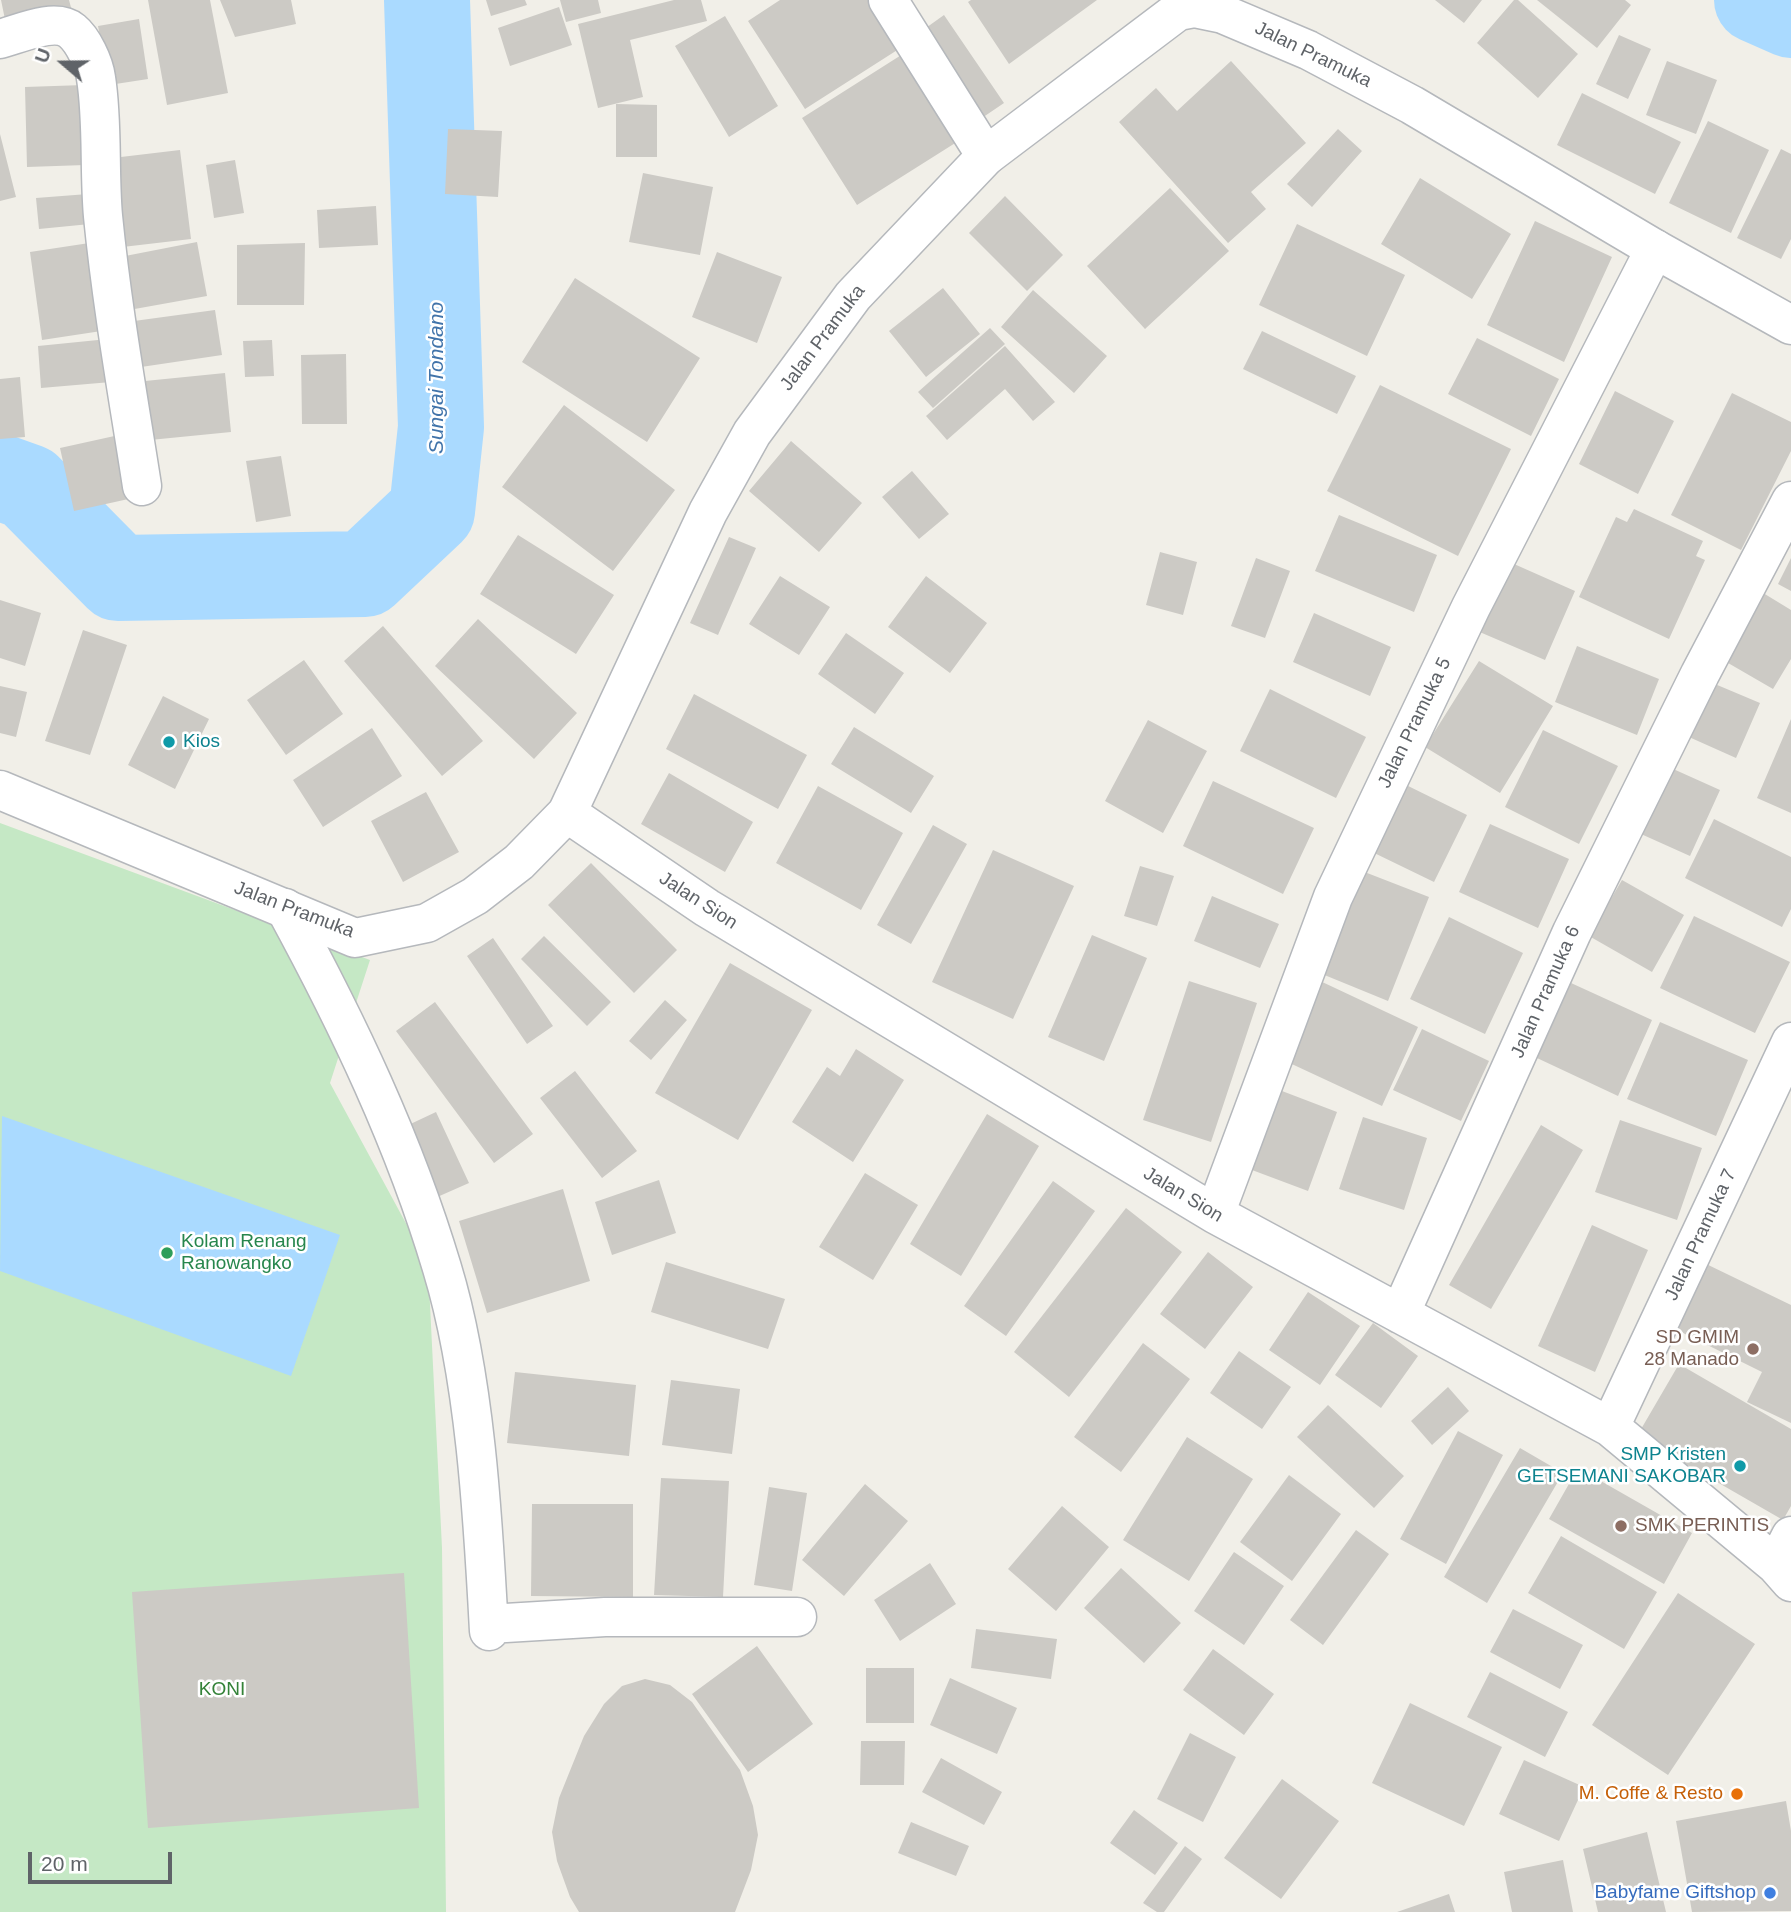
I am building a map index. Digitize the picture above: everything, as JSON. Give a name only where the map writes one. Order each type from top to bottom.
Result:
[{"type":"street","points":[[888,0],[986,156]]},
{"type":"street","name":"Jalan Pramuka","points":[[0,790],[355,938],[427,923],[475,896],[508,870],[567,813],[708,512],[752,433],[853,296],[986,156],[1175,6],[1223,14],[1308,50],[1412,105],[1655,249],[1791,325]]},
{"type":"street","points":[[0,39],[46,27],[62,26],[82,41],[96,76],[99,172],[110,282],[142,486]]},
{"type":"street","name":"Jalan Pramuka 5","points":[[1215,1214],[1316,939],[1339,884],[1471,607],[1655,249]]},
{"type":"street","name":"Jalan Pramuka 6","points":[[1400,1314],[1572,932],[1700,674],[1791,501]]},
{"type":"street","name":"Jalan Sion","points":[[567,813],[707,908],[1215,1214],[1610,1427],[1786,1561]]},
{"type":"street","points":[[285,908],[344,1016],[407,1162],[443,1270],[470,1401],[489,1627],[605,1616],[797,1617]]},
{"type":"street","name":"Jalan Pramuka 7","points":[[1610,1427],[1791,1042]]},
{"type":"green space","name":"KONI","points":[[0,823],[370,960],[330,1083],[428,1264],[442,1548],[446,1912],[0,1912]]},
{"type":"water","name":"Kolam Renang Ranowangko","points":[[2,1116],[340,1235],[291,1376],[0,1271]]},
{"type":"building","points":[[1,0],[69,0],[74,19],[8,34]]},
{"type":"building","points":[[148,0],[210,0],[228,93],[167,105]]},
{"type":"building","points":[[220,0],[291,0],[296,24],[235,37]]},
{"type":"building","points":[[486,0],[525,0],[527,5],[491,16]]},
{"type":"building","points":[[560,0],[598,0],[601,13],[566,22]]},
{"type":"building","points":[[674,0],[701,0],[707,21],[630,40],[643,97],[598,108],[578,24]]},
{"type":"building","points":[[780,0],[872,0],[902,47],[805,109],[748,21]]},
{"type":"building","points":[[1097,0],[1009,64],[968,2]]},
{"type":"building","points":[[1435,0],[1482,0],[1464,23]]},
{"type":"building","points":[[1514,0],[1518,0],[1578,54],[1538,98],[1477,43]]},
{"type":"building","points":[[1537,0],[1625,0],[1631,5],[1597,48]]},
{"type":"building","points":[[559,7],[572,45],[510,66],[498,28]]},
{"type":"building","points":[[944,15],[1004,103],[976,122],[916,35]]},
{"type":"building","points":[[725,16],[778,106],[729,137],[675,46]]},
{"type":"building","points":[[139,19],[148,79],[109,85],[98,26]]},
{"type":"building","points":[[1619,35],[1651,49],[1628,99],[1596,84]]},
{"type":"building","points":[[906,52],[960,140],[857,205],[802,118]]},
{"type":"building","points":[[1231,61],[1306,143],[1251,192],[1266,209],[1228,243],[1119,122],[1156,88],[1177,111]]},
{"type":"building","points":[[1667,61],[1717,80],[1696,134],[1646,115]]},
{"type":"building","points":[[84,85],[85,165],[27,167],[25,87]]},
{"type":"building","points":[[1582,93],[1681,142],[1655,194],[1557,145]]},
{"type":"building","points":[[616,104],[657,105],[657,157],[616,157]]},
{"type":"building","points":[[1708,121],[1769,150],[1731,233],[1669,203]]},
{"type":"building","points":[[448,129],[502,131],[498,197],[445,194]]},
{"type":"building","points":[[1338,129],[1362,151],[1312,207],[1287,184]]},
{"type":"building","points":[[0,134],[16,197],[0,201]]},
{"type":"building","points":[[1781,149],[1791,154],[1791,239],[1781,259],[1737,238]]},
{"type":"building","points":[[180,150],[191,239],[114,248],[104,159]]},
{"type":"building","points":[[235,160],[244,213],[214,218],[206,165]]},
{"type":"building","points":[[643,173],[713,187],[700,255],[629,242]]},
{"type":"building","points":[[1420,178],[1511,234],[1472,299],[1381,244]]},
{"type":"building","points":[[1170,188],[1229,251],[1145,329],[1087,266]]},
{"type":"building","points":[[88,194],[90,224],[39,229],[36,198]]},
{"type":"building","points":[[1005,196],[1063,255],[1027,291],[969,233]]},
{"type":"building","points":[[376,206],[378,245],[319,248],[317,210]]},
{"type":"building","points":[[1535,221],[1612,257],[1564,362],[1487,325]]},
{"type":"building","points":[[1297,224],[1405,275],[1367,356],[1259,305]]},
{"type":"building","points":[[96,242],[108,330],[42,340],[30,252]]},
{"type":"building","points":[[197,242],[207,296],[129,310],[120,257]]},
{"type":"building","points":[[305,243],[304,305],[237,305],[237,245]]},
{"type":"building","points":[[717,252],[782,277],[757,343],[692,317]]},
{"type":"building","points":[[575,278],[700,358],[647,442],[522,362]]},
{"type":"building","points":[[943,288],[980,334],[926,377],[889,331]]},
{"type":"building","points":[[1033,290],[1107,356],[1074,393],[1001,327]]},
{"type":"building","points":[[215,310],[222,355],[141,367],[134,321]]},
{"type":"building","points":[[990,328],[1005,344],[933,408],[918,392]]},
{"type":"building","points":[[1262,331],[1356,376],[1337,414],[1243,369]]},
{"type":"building","points":[[1477,338],[1559,379],[1531,436],[1448,394]]},
{"type":"building","points":[[108,339],[111,382],[41,388],[38,346]]},
{"type":"building","points":[[272,340],[274,376],[245,377],[243,341]]},
{"type":"building","points":[[1005,346],[1055,402],[1033,421],[1005,389],[947,440],[926,416]]},
{"type":"building","points":[[346,354],[347,424],[302,424],[301,355]]},
{"type":"building","points":[[225,373],[231,432],[150,440],[145,381]]},
{"type":"building","points":[[20,377],[25,437],[0,439],[0,379]]},
{"type":"building","points":[[1380,385],[1511,449],[1458,556],[1327,491]]},
{"type":"building","points":[[1615,391],[1674,421],[1638,494],[1579,464]]},
{"type":"building","points":[[1732,393],[1791,422],[1791,451],[1741,550],[1671,515]]},
{"type":"building","points":[[564,405],[675,490],[613,571],[502,487]]},
{"type":"building","points":[[119,435],[133,498],[74,511],[60,448]]},
{"type":"building","points":[[791,441],[862,503],[819,552],[749,491]]},
{"type":"building","points":[[281,456],[291,516],[256,522],[246,461]]},
{"type":"building","points":[[912,471],[949,514],[919,539],[882,497]]},
{"type":"building","points":[[1634,509],[1703,541],[1696,556],[1705,560],[1669,639],[1579,597],[1616,517],[1627,522]]},
{"type":"building","points":[[1339,515],[1437,555],[1414,612],[1315,571]]},
{"type":"building","points":[[518,535],[614,595],[576,654],[480,594]]},
{"type":"building","points":[[729,537],[756,548],[718,635],[690,623]]},
{"type":"building","points":[[1160,552],[1197,562],[1183,615],[1146,605]]},
{"type":"building","points":[[1256,558],[1290,571],[1265,638],[1231,626]]},
{"type":"building","points":[[1791,558],[1791,591],[1778,584]]},
{"type":"building","points":[[1505,560],[1575,591],[1545,660],[1475,630]]},
{"type":"building","points":[[780,576],[830,607],[799,655],[749,624]]},
{"type":"building","points":[[926,576],[987,623],[950,673],[888,627]]},
{"type":"building","points":[[1755,588],[1791,610],[1791,659],[1773,689],[1716,656]]},
{"type":"building","points":[[0,600],[41,613],[25,666],[0,658]]},
{"type":"building","points":[[1314,613],[1391,647],[1370,696],[1293,662]]},
{"type":"building","points":[[478,619],[577,713],[534,759],[435,666]]},
{"type":"building","points":[[383,626],[483,741],[442,776],[344,661]]},
{"type":"building","points":[[83,630],[127,645],[90,755],[45,741]]},
{"type":"building","points":[[846,633],[904,673],[875,714],[818,674]]},
{"type":"building","points":[[1577,646],[1659,679],[1637,735],[1555,702]]},
{"type":"building","points":[[304,660],[343,714],[286,755],[247,700]]},
{"type":"building","points":[[1479,661],[1553,706],[1500,793],[1425,747]]},
{"type":"building","points":[[1703,679],[1760,703],[1736,758],[1680,733]]},
{"type":"building","points":[[0,686],[27,692],[16,737],[0,733]]},
{"type":"building","points":[[1270,689],[1366,737],[1336,798],[1240,751]]},
{"type":"building","points":[[694,694],[807,755],[778,809],[666,749]]},
{"type":"building","name":"Kios","points":[[163,696],[209,719],[175,789],[128,765]]},
{"type":"building","points":[[1791,719],[1791,813],[1757,798]]},
{"type":"building","points":[[1148,720],[1207,751],[1163,833],[1105,801]]},
{"type":"building","points":[[854,727],[934,776],[911,813],[831,764]]},
{"type":"building","points":[[372,728],[402,776],[323,827],[293,780]]},
{"type":"building","points":[[1543,730],[1618,766],[1579,844],[1505,807]]},
{"type":"building","points":[[1671,768],[1720,790],[1690,856],[1641,834]]},
{"type":"building","points":[[669,773],[753,822],[725,872],[641,824]]},
{"type":"building","points":[[1213,781],[1314,828],[1283,894],[1183,846]]},
{"type":"building","points":[[1398,781],[1467,815],[1434,882],[1366,849]]},
{"type":"building","points":[[818,786],[903,833],[861,910],[776,863]]},
{"type":"building","points":[[426,792],[459,852],[403,882],[371,821]]},
{"type":"building","points":[[1714,819],[1791,857],[1791,909],[1782,927],[1685,878]]},
{"type":"building","points":[[1490,824],[1569,859],[1538,928],[1459,892]]},
{"type":"building","points":[[933,825],[967,844],[911,944],[877,925]]},
{"type":"building","points":[[993,850],[1074,886],[1013,1019],[932,982]]},
{"type":"building","points":[[591,863],[677,950],[634,993],[548,905]]},
{"type":"building","points":[[1140,866],[1174,876],[1157,926],[1124,916]]},
{"type":"building","points":[[1362,871],[1429,897],[1388,1001],[1322,974]]},
{"type":"building","points":[[1622,880],[1684,915],[1652,972],[1589,936]]},
{"type":"building","points":[[1212,896],[1279,924],[1260,968],[1194,941]]},
{"type":"building","points":[[1694,916],[1790,962],[1755,1033],[1660,988]]},
{"type":"building","points":[[1449,917],[1523,953],[1485,1034],[1410,999]]},
{"type":"building","points":[[1092,935],[1147,958],[1104,1061],[1048,1037]]},
{"type":"building","points":[[544,936],[611,1002],[587,1026],[521,959]]},
{"type":"building","points":[[493,938],[553,1026],[527,1044],[467,956]]},
{"type":"building","points":[[730,963],[812,1010],[738,1140],[655,1093]]},
{"type":"building","points":[[1318,980],[1418,1027],[1382,1106],[1281,1059]]},
{"type":"building","points":[[1189,981],[1257,1003],[1211,1142],[1143,1120]]},
{"type":"building","points":[[1571,983],[1652,1020],[1618,1096],[1537,1058]]},
{"type":"building","points":[[665,1000],[687,1020],[651,1060],[629,1041]]},
{"type":"building","points":[[435,1002],[533,1134],[494,1163],[396,1031]]},
{"type":"building","points":[[1660,1022],[1748,1060],[1716,1136],[1627,1099]]},
{"type":"building","points":[[1422,1029],[1489,1061],[1461,1121],[1393,1090]]},
{"type":"building","points":[[856,1049],[904,1080],[853,1162],[792,1122],[827,1067],[840,1076]]},
{"type":"building","points":[[575,1071],[637,1151],[602,1178],[540,1098]]},
{"type":"building","points":[[1282,1091],[1337,1112],[1308,1191],[1252,1170]]},
{"type":"building","points":[[436,1112],[469,1183],[435,1198],[402,1128]]},
{"type":"building","points":[[987,1114],[1039,1146],[961,1276],[910,1244]]},
{"type":"building","points":[[1363,1117],[1427,1138],[1404,1210],[1339,1189]]},
{"type":"building","points":[[1620,1120],[1702,1148],[1677,1220],[1595,1192]]},
{"type":"building","points":[[1541,1125],[1583,1150],[1491,1309],[1449,1285]]},
{"type":"building","points":[[865,1173],[918,1205],[873,1280],[819,1247]]},
{"type":"building","points":[[659,1180],[676,1233],[612,1255],[595,1202]]},
{"type":"building","points":[[1053,1181],[1095,1211],[1006,1336],[964,1306]]},
{"type":"building","points":[[563,1189],[590,1281],[487,1313],[459,1221]]},
{"type":"building","points":[[1126,1208],[1182,1252],[1069,1397],[1014,1352]]},
{"type":"building","points":[[1592,1225],[1648,1250],[1595,1372],[1538,1346]]},
{"type":"building","points":[[1208,1252],[1253,1287],[1205,1349],[1160,1314]]},
{"type":"building","name":"SD GMIM 28 Manado","points":[[1700,1261],[1791,1305],[1791,1423],[1747,1402],[1762,1372],[1669,1326]]},
{"type":"building","points":[[666,1262],[785,1299],[768,1349],[651,1312]]},
{"type":"building","points":[[1308,1292],[1360,1326],[1320,1385],[1269,1350]]},
{"type":"building","points":[[1373,1323],[1418,1356],[1381,1408],[1335,1375]]},
{"type":"building","points":[[1143,1343],[1190,1379],[1121,1472],[1074,1437]]},
{"type":"building","points":[[1239,1351],[1291,1387],[1262,1429],[1210,1393]]},
{"type":"building","name":"SMP Kristen GETSEMANI SAKOBAR","points":[[1679,1364],[1791,1429],[1791,1506],[1783,1520],[1637,1436]]},
{"type":"building","points":[[515,1372],[636,1385],[629,1456],[507,1443]]},
{"type":"building","points":[[671,1380],[740,1389],[732,1454],[662,1445]]},
{"type":"building","points":[[1448,1387],[1469,1411],[1432,1445],[1411,1421]]},
{"type":"building","points":[[1328,1405],[1404,1476],[1374,1508],[1297,1437]]},
{"type":"building","points":[[1458,1431],[1503,1455],[1446,1564],[1400,1539]]},
{"type":"building","points":[[1187,1437],[1253,1479],[1189,1581],[1123,1540]]},
{"type":"building","points":[[1520,1448],[1563,1473],[1487,1603],[1444,1577]]},
{"type":"building","name":"SMK PERINTIS","points":[[1578,1468],[1692,1533],[1664,1584],[1549,1519]]},
{"type":"building","points":[[1289,1475],[1341,1514],[1292,1581],[1240,1542]]},
{"type":"building","points":[[661,1478],[729,1481],[723,1597],[654,1595]]},
{"type":"building","points":[[865,1484],[908,1521],[844,1596],[802,1560]]},
{"type":"building","points":[[769,1487],[807,1493],[792,1591],[754,1585]]},
{"type":"building","points":[[532,1504],[633,1504],[633,1597],[531,1596]]},
{"type":"building","points":[[1062,1506],[1109,1547],[1056,1611],[1008,1569]]},
{"type":"building","points":[[1356,1530],[1389,1554],[1323,1645],[1290,1620]]},
{"type":"building","points":[[1561,1536],[1657,1592],[1624,1649],[1528,1593]]},
{"type":"building","points":[[1234,1552],[1284,1586],[1244,1645],[1194,1611]]},
{"type":"building","points":[[930,1563],[956,1604],[900,1641],[874,1600]]},
{"type":"building","points":[[1121,1568],[1181,1623],[1144,1663],[1084,1608]]},
{"type":"building","points":[[404,1573],[419,1808],[148,1828],[132,1592]]},
{"type":"building","points":[[1678,1593],[1755,1644],[1668,1775],[1592,1725]]},
{"type":"building","points":[[1513,1609],[1583,1645],[1560,1689],[1490,1652]]},
{"type":"building","points":[[976,1629],[1057,1639],[1051,1679],[971,1668]]},
{"type":"building","points":[[757,1646],[813,1724],[748,1772],[692,1694]]},
{"type":"building","points":[[1213,1649],[1274,1694],[1244,1735],[1183,1690]]},
{"type":"building","points":[[866,1668],[914,1668],[914,1723],[866,1723]]},
{"type":"building","points":[[1490,1672],[1568,1712],[1545,1757],[1467,1717]]},
{"type":"building","points":[[950,1678],[1017,1708],[997,1754],[930,1725]]},
{"type":"building","points":[[645,1679],[670,1685],[692,1702],[740,1770],[753,1806],[758,1835],[751,1870],[735,1912],[579,1912],[570,1897],[557,1861],[552,1832],[559,1798],[584,1736],[604,1704],[622,1686]]},
{"type":"building","points":[[1410,1703],[1502,1747],[1464,1826],[1372,1783]]},
{"type":"building","points":[[1190,1733],[1236,1757],[1203,1822],[1157,1799]]},
{"type":"building","points":[[861,1741],[905,1741],[904,1785],[860,1785]]},
{"type":"building","points":[[941,1758],[1002,1792],[984,1825],[922,1792]]},
{"type":"building","points":[[1524,1760],[1584,1787],[1559,1841],[1499,1814]]},
{"type":"building","points":[[1282,1779],[1339,1821],[1281,1899],[1224,1858]]},
{"type":"building","points":[[1786,1801],[1791,1831],[1791,1911],[1692,1912],[1676,1821]]},
{"type":"building","points":[[1134,1810],[1178,1843],[1155,1875],[1110,1843]]},
{"type":"building","points":[[911,1822],[969,1846],[956,1876],[898,1853]]},
{"type":"building","points":[[1647,1832],[1666,1912],[1598,1912],[1583,1849]]},
{"type":"building","points":[[1185,1846],[1202,1859],[1164,1912],[1157,1912],[1143,1903]]},
{"type":"building","points":[[1563,1860],[1573,1912],[1512,1912],[1504,1872]]},
{"type":"building","points":[[1449,1894],[1455,1912],[1397,1912]]},
{"type":"waterway","name":"Sungai Tondano","points":[[0,477],[28,487],[118,578],[365,574],[432,511],[441,427],[427,0]]},
{"type":"waterway","name":"Sungai Tondano","points":[[1757,0],[1791,15]]},
{"type":"place","name":"Kios","points":[[169,742]]},
{"type":"place","name":"Kolam Renang Ranowangko","points":[[167,1253]]},
{"type":"place","name":"SD GMIM 28 Manado","points":[[1753,1349]]},
{"type":"place","name":"SMP Kristen GETSEMANI SAKOBAR","points":[[1740,1466]]},
{"type":"place","name":"SMK PERINTIS","points":[[1621,1526]]},
{"type":"place","name":"M. Coffe & Resto","points":[[1737,1794]]},
{"type":"place","name":"Babyfame Giftshop","points":[[1770,1893]]}]
